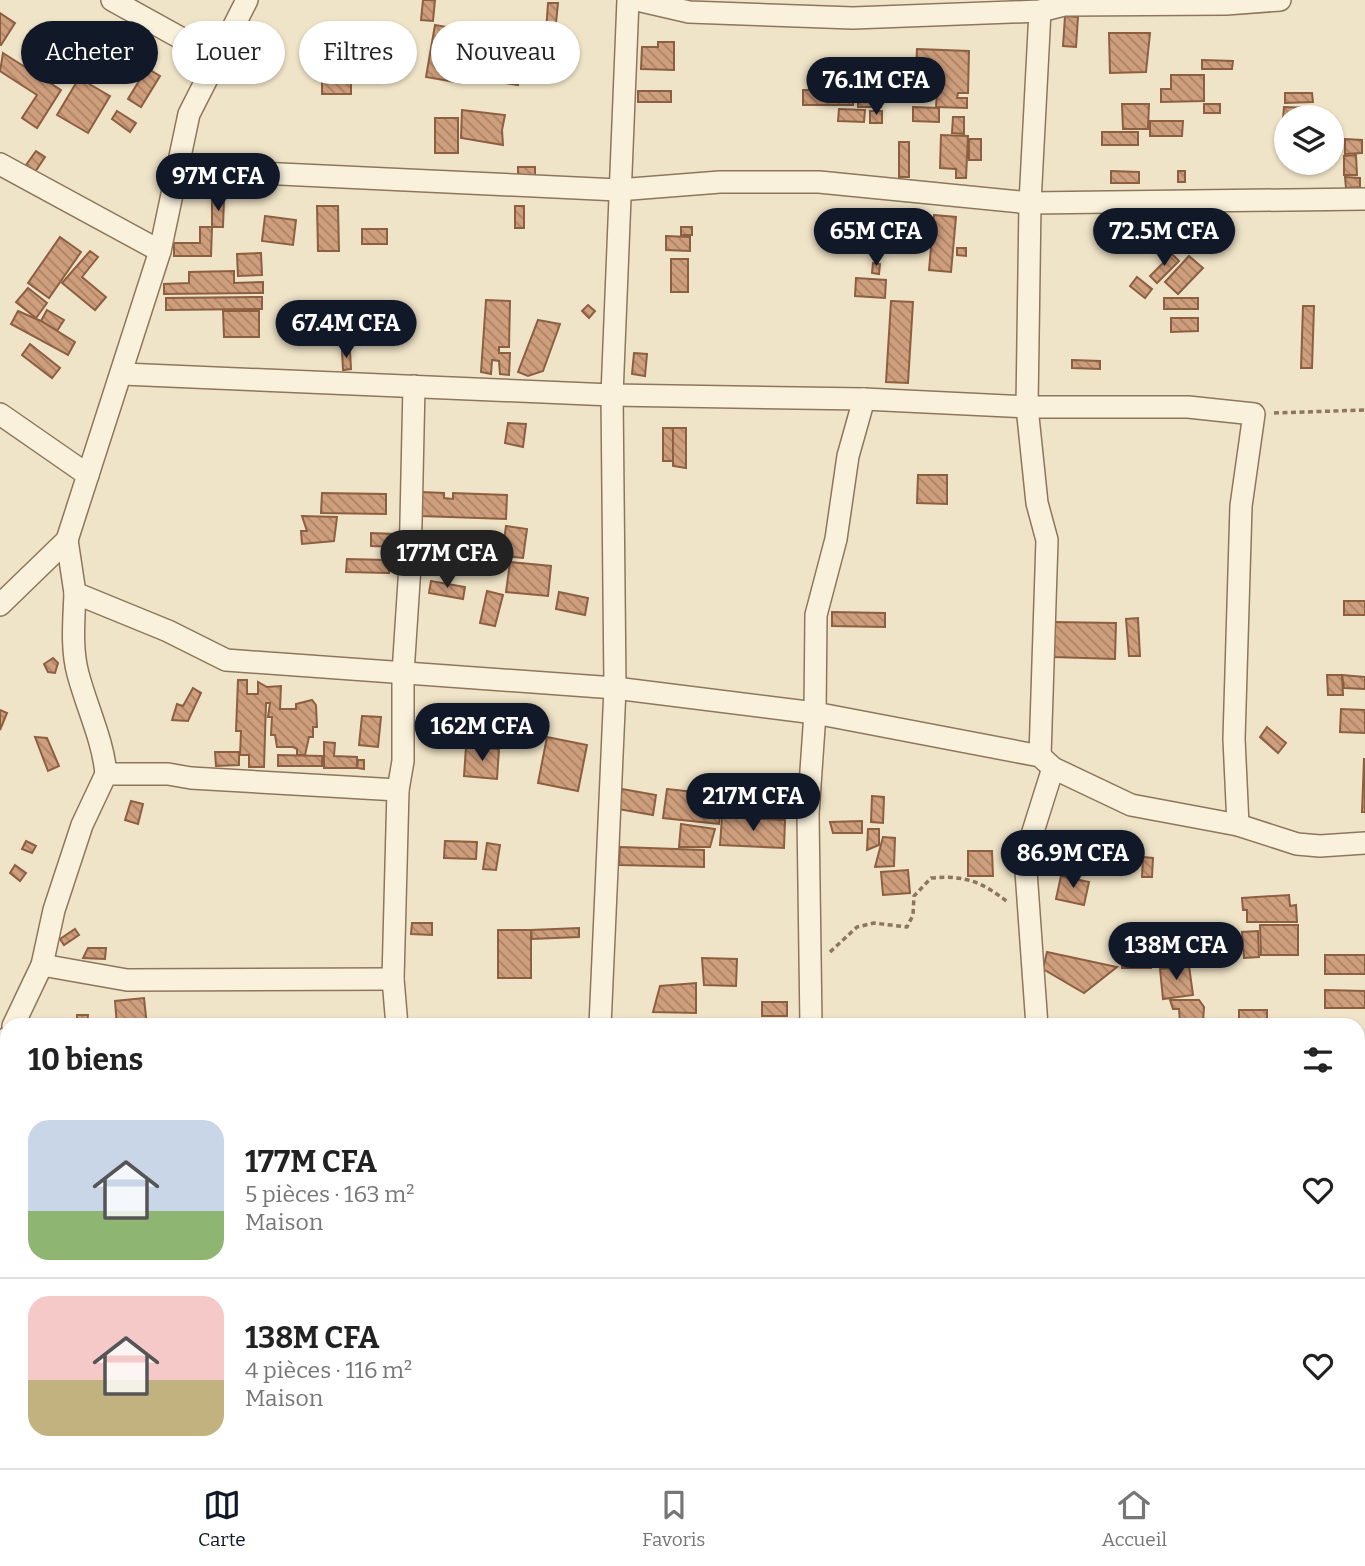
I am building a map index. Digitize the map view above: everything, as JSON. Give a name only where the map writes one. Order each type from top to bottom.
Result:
[{"type":"street","points":[[112,0],[172,33]]},
{"type":"street","points":[[235,21],[247,0]]},
{"type":"street","points":[[600,1018],[615,688],[612,395],[618,190],[628,0]]},
{"type":"street","points":[[637,0],[689,12],[853,18],[1040,11],[1064,3],[1226,4],[1280,0]]},
{"type":"street","points":[[1036,1018],[1026,858],[1046,762],[1046,540],[1037,503],[1027,407],[1030,203],[1040,11]]},
{"type":"street","points":[[17,1018],[42,965],[54,910],[78,837],[106,774],[104,755],[77,671],[75,593],[67,540],[123,374],[160,251],[189,114],[203,84]]},
{"type":"street","points":[[0,164],[160,251]]},
{"type":"street","points":[[176,169],[618,190],[720,182],[819,182],[1030,203],[1365,199]]},
{"type":"street","points":[[123,374],[612,395],[864,399],[1027,407],[1188,407],[1254,414],[1241,506],[1234,739],[1238,825]]},
{"type":"street","points":[[396,1018],[393,979],[398,790],[403,761],[403,673],[410,566],[414,386]]},
{"type":"street","points":[[811,1018],[808,814],[815,713],[816,615],[836,539],[848,456],[864,399]]},
{"type":"street","points":[[0,414],[88,475]]},
{"type":"street","points":[[0,605],[67,540]]},
{"type":"street","points":[[75,593],[168,631],[226,660],[615,688],[815,713],[1046,762],[1130,805],[1238,825],[1297,844],[1320,846],[1365,843]]},
{"type":"street","points":[[106,774],[168,774],[191,778],[398,790]]},
{"type":"street","points":[[42,965],[127,980],[324,982],[393,979]]},
{"type":"path","points":[[1254,414],[1365,410]]},
{"type":"path","points":[[811,980],[825,956],[857,927],[874,923],[907,927],[914,915],[914,896],[931,878],[957,876],[987,887],[1009,903],[1030,929]]},
{"type":"building","points":[[423,0],[435,0],[433,21],[421,20]]},
{"type":"building","points":[[548,3],[558,3],[556,21],[547,21]]},
{"type":"building","points":[[0,13],[15,23],[1,45],[0,45]]},
{"type":"building","points":[[1065,16],[1078,17],[1076,47],[1063,46]]},
{"type":"building","points":[[1109,33],[1150,33],[1146,72],[1110,73]]},
{"type":"building","points":[[658,42],[674,42],[674,70],[641,69],[642,47],[658,47]]},
{"type":"building","points":[[431,48],[431,78],[426,77]]},
{"type":"building","points":[[917,49],[969,51],[968,93],[958,93],[957,98],[967,98],[967,108],[936,107],[937,92],[915,91]]},
{"type":"building","points":[[3,53],[21,64],[21,84],[52,84],[61,90],[37,128],[22,118],[37,95],[0,71]]},
{"type":"building","points":[[1202,60],[1233,61],[1232,69],[1202,69]]},
{"type":"building","points":[[858,66],[881,66],[881,107],[858,107]]},
{"type":"building","points":[[1171,75],[1204,75],[1204,101],[1161,102],[1161,89],[1171,89]]},
{"type":"building","points":[[75,84],[89,84],[110,96],[88,133],[57,115]]},
{"type":"building","points":[[137,84],[155,84],[141,107],[128,99]]},
{"type":"building","points":[[322,84],[351,84],[351,94],[322,94]]},
{"type":"building","points":[[803,90],[853,90],[853,105],[803,105]]},
{"type":"building","points":[[638,91],[671,91],[671,102],[638,102]]},
{"type":"building","points":[[1285,93],[1312,93],[1313,102],[1285,103]]},
{"type":"building","points":[[1122,104],[1149,104],[1148,129],[1123,129]]},
{"type":"building","points":[[1204,104],[1220,104],[1220,113],[1204,113]]},
{"type":"building","points":[[913,107],[939,108],[939,122],[913,121]]},
{"type":"building","points":[[839,109],[865,110],[864,122],[838,121]]},
{"type":"building","points":[[462,110],[505,115],[503,145],[461,138]]},
{"type":"building","points":[[117,111],[136,123],[130,132],[112,119]]},
{"type":"building","points":[[870,111],[882,111],[882,123],[870,123]]},
{"type":"building","points":[[953,117],[964,117],[964,134],[952,133]]},
{"type":"building","points":[[435,118],[458,118],[458,153],[435,153]]},
{"type":"building","points":[[1150,121],[1183,121],[1182,136],[1150,136]]},
{"type":"building","points":[[1102,132],[1138,132],[1138,145],[1102,145]]},
{"type":"building","points":[[941,135],[968,136],[966,178],[956,178],[956,169],[940,168]]},
{"type":"building","points":[[969,139],[981,139],[981,160],[969,160]]},
{"type":"building","points":[[1345,139],[1362,140],[1362,153],[1345,154]]},
{"type":"building","points":[[899,142],[909,142],[909,177],[899,177]]},
{"type":"building","points":[[36,151],[45,157],[35,172],[26,165]]},
{"type":"building","points":[[1356,155],[1357,175],[1344,175],[1344,156]]},
{"type":"building","points":[[518,167],[535,167],[535,177],[518,177]]},
{"type":"building","points":[[1111,171],[1139,172],[1139,183],[1111,183]]},
{"type":"building","points":[[1178,171],[1185,171],[1185,182],[1178,182]]},
{"type":"building","points":[[1345,177],[1360,178],[1360,187],[1346,188]]},
{"type":"building","points":[[212,199],[224,199],[223,227],[212,227]]},
{"type":"building","points":[[317,206],[338,206],[339,251],[318,251]]},
{"type":"building","points":[[515,206],[524,206],[524,228],[515,228]]},
{"type":"building","points":[[868,215],[882,215],[882,225],[867,224]]},
{"type":"building","points":[[934,215],[956,217],[951,272],[929,270]]},
{"type":"building","points":[[265,216],[296,220],[293,245],[262,241]]},
{"type":"building","points":[[200,227],[212,227],[211,256],[174,256],[174,243],[200,243]]},
{"type":"building","points":[[681,227],[692,227],[692,235],[681,235]]},
{"type":"building","points":[[362,229],[387,229],[387,244],[362,244]]},
{"type":"building","points":[[666,236],[690,237],[690,251],[666,250]]},
{"type":"building","points":[[1155,236],[1170,247],[1164,256],[1149,244]]},
{"type":"building","points":[[60,237],[81,252],[49,298],[28,283]]},
{"type":"building","points":[[957,248],[966,248],[966,256],[957,255]]},
{"type":"building","points":[[90,251],[98,257],[82,277],[106,297],[95,310],[62,283]]},
{"type":"building","points":[[261,253],[262,275],[238,276],[237,254]]},
{"type":"building","points":[[1172,254],[1179,261],[1157,283],[1150,276]]},
{"type":"building","points":[[1189,256],[1203,268],[1178,294],[1165,282]]},
{"type":"building","points":[[671,259],[688,259],[688,292],[671,292]]},
{"type":"building","points":[[873,263],[880,264],[879,274],[872,273]]},
{"type":"building","points":[[234,271],[234,283],[263,282],[263,293],[164,294],[164,284],[189,283],[189,272]]},
{"type":"building","points":[[1137,277],[1152,289],[1145,298],[1130,286]]},
{"type":"building","points":[[856,278],[886,280],[885,298],[855,296]]},
{"type":"building","points":[[28,288],[47,303],[36,318],[16,302]]},
{"type":"building","points":[[262,297],[262,309],[166,310],[166,298]]},
{"type":"building","points":[[1164,298],[1198,298],[1198,309],[1164,309]]},
{"type":"building","points":[[486,300],[510,301],[509,347],[499,347],[499,353],[510,353],[509,375],[500,374],[499,361],[492,360],[491,374],[481,372]]},
{"type":"building","points":[[891,301],[913,302],[908,383],[886,382]]},
{"type":"building","points":[[588,305],[595,311],[589,318],[582,311]]},
{"type":"building","points":[[1303,306],[1314,306],[1312,368],[1301,368]]},
{"type":"building","points":[[47,310],[64,320],[57,331],[41,321]]},
{"type":"building","points":[[18,311],[41,321],[75,342],[68,355],[11,324]]},
{"type":"building","points":[[223,311],[259,311],[259,337],[224,337]]},
{"type":"building","points":[[1171,318],[1198,318],[1198,331],[1171,332]]},
{"type":"building","points":[[538,320],[560,324],[543,371],[528,376],[518,372]]},
{"type":"building","points":[[30,344],[60,368],[52,378],[22,355]]},
{"type":"building","points":[[342,351],[350,351],[351,369],[343,370]]},
{"type":"building","points":[[634,353],[647,354],[645,376],[632,374]]},
{"type":"building","points":[[1072,360],[1100,361],[1100,369],[1072,368]]},
{"type":"building","points":[[508,423],[526,424],[523,447],[505,443]]},
{"type":"building","points":[[663,428],[673,428],[673,461],[663,461]]},
{"type":"building","points":[[673,428],[686,428],[686,468],[673,466]]},
{"type":"building","points":[[918,475],[947,475],[947,504],[917,503]]},
{"type":"building","points":[[421,492],[444,493],[444,498],[453,499],[453,493],[507,495],[506,519],[421,516]]},
{"type":"building","points":[[322,493],[386,494],[386,514],[321,513]]},
{"type":"building","points":[[302,516],[337,517],[334,541],[302,544],[301,531],[307,531]]},
{"type":"building","points":[[506,526],[527,529],[523,558],[502,556]]},
{"type":"building","points":[[371,533],[395,534],[395,547],[371,546]]},
{"type":"building","points":[[347,559],[389,560],[389,573],[346,572]]},
{"type":"building","points":[[510,562],[551,566],[548,596],[506,592]]},
{"type":"building","points":[[431,581],[465,587],[463,599],[429,593]]},
{"type":"building","points":[[487,591],[503,595],[495,626],[480,623]]},
{"type":"building","points":[[559,592],[588,598],[585,615],[556,609]]},
{"type":"building","points":[[1344,601],[1365,601],[1365,615],[1344,615]]},
{"type":"building","points":[[832,612],[885,613],[885,627],[832,626]]},
{"type":"building","points":[[1138,618],[1140,656],[1129,656],[1126,619]]},
{"type":"building","points":[[1054,622],[1116,623],[1115,659],[1053,657]]},
{"type":"building","points":[[53,658],[58,663],[55,673],[48,672],[44,664]]},
{"type":"building","points":[[1327,675],[1342,675],[1343,695],[1328,695]]},
{"type":"building","points":[[1342,675],[1365,677],[1365,689],[1344,688]]},
{"type":"building","points":[[238,680],[247,680],[247,694],[258,694],[258,682],[267,687],[281,686],[280,709],[296,709],[296,704],[312,700],[316,705],[317,727],[313,727],[313,737],[309,737],[305,755],[297,755],[297,749],[293,747],[277,747],[275,735],[271,735],[272,717],[268,717],[270,703],[266,703],[264,767],[249,767],[249,755],[240,755],[241,731],[236,731]]},
{"type":"building","points":[[193,688],[201,693],[188,721],[172,720],[177,704],[183,706]]},
{"type":"building","points":[[1341,709],[1365,710],[1365,733],[1340,732]]},
{"type":"building","points":[[0,710],[7,713],[0,730]]},
{"type":"building","points":[[362,716],[381,717],[378,747],[359,745]]},
{"type":"building","points":[[1267,727],[1286,743],[1278,753],[1260,737]]},
{"type":"building","points":[[35,737],[47,738],[59,766],[48,771]]},
{"type":"building","points":[[547,737],[587,745],[578,791],[538,783]]},
{"type":"building","points":[[324,742],[335,743],[334,756],[357,757],[357,768],[324,768]]},
{"type":"building","points":[[466,747],[499,749],[497,779],[464,776]]},
{"type":"building","points":[[215,752],[239,752],[239,765],[216,766]]},
{"type":"building","points":[[278,755],[322,756],[322,766],[278,766]]},
{"type":"building","points":[[1364,759],[1365,812],[1362,812]]},
{"type":"building","points":[[358,760],[364,760],[364,769],[357,768]]},
{"type":"building","points":[[622,789],[656,795],[653,815],[618,809]]},
{"type":"building","points":[[667,789],[722,795],[719,824],[663,818]]},
{"type":"building","points":[[872,796],[884,797],[883,823],[871,822]]},
{"type":"building","points":[[131,801],[143,804],[138,824],[125,820]]},
{"type":"building","points":[[722,817],[785,820],[784,848],[720,845]]},
{"type":"building","points":[[862,821],[862,833],[833,833],[830,822]]},
{"type":"building","points":[[681,824],[715,829],[710,847],[679,847]]},
{"type":"building","points":[[868,829],[879,829],[879,845],[867,850]]},
{"type":"building","points":[[883,837],[895,838],[894,866],[875,867]]},
{"type":"building","points":[[26,841],[36,846],[32,853],[22,849]]},
{"type":"building","points":[[445,841],[477,842],[476,859],[444,858]]},
{"type":"building","points":[[487,843],[500,845],[496,870],[483,869]]},
{"type":"building","points":[[620,847],[704,850],[704,867],[619,865]]},
{"type":"building","points":[[968,851],[992,851],[993,876],[968,876]]},
{"type":"building","points":[[1143,857],[1153,858],[1152,877],[1142,877]]},
{"type":"building","points":[[15,865],[26,873],[20,881],[10,873]]},
{"type":"building","points":[[908,870],[910,893],[883,895],[881,872]]},
{"type":"building","points":[[1061,876],[1089,882],[1084,905],[1056,899]]},
{"type":"building","points":[[1289,895],[1290,906],[1296,905],[1297,922],[1247,922],[1247,910],[1243,910],[1242,898]]},
{"type":"building","points":[[412,923],[432,923],[432,935],[411,934]]},
{"type":"building","points":[[1260,925],[1298,925],[1298,955],[1261,955]]},
{"type":"building","points":[[1177,926],[1194,926],[1194,935],[1207,935],[1204,966],[1164,964],[1167,935],[1177,935]]},
{"type":"building","points":[[579,928],[579,937],[532,939],[531,930]]},
{"type":"building","points":[[75,929],[79,935],[64,945],[60,939]]},
{"type":"building","points":[[498,930],[531,930],[531,978],[498,978]]},
{"type":"building","points":[[1258,931],[1259,957],[1244,958],[1242,932]]},
{"type":"building","points":[[88,948],[106,948],[105,959],[83,958]]},
{"type":"building","points":[[1047,952],[1117,967],[1084,993],[1043,969]]},
{"type":"building","points":[[1325,955],[1365,955],[1365,974],[1325,974]]},
{"type":"building","points":[[1122,956],[1151,957],[1151,968],[1122,968]]},
{"type":"building","points":[[702,958],[737,959],[736,986],[704,985]]},
{"type":"building","points":[[1189,966],[1193,995],[1163,999],[1160,969]]},
{"type":"building","points":[[696,983],[696,1013],[653,1012],[660,986]]},
{"type":"building","points":[[1325,990],[1365,991],[1365,1008],[1325,1008]]},
{"type":"building","points":[[144,998],[146,1018],[116,1018],[115,1001]]},
{"type":"building","points":[[1170,1000],[1199,1000],[1204,1007],[1203,1018],[1180,1018],[1179,1009],[1173,1009]]},
{"type":"building","points":[[762,1002],[787,1002],[787,1016],[762,1016]]},
{"type":"building","points":[[1239,1010],[1267,1010],[1267,1018],[1239,1018]]},
{"type":"building","points":[[77,1015],[88,1015],[88,1018],[77,1018]]}]
